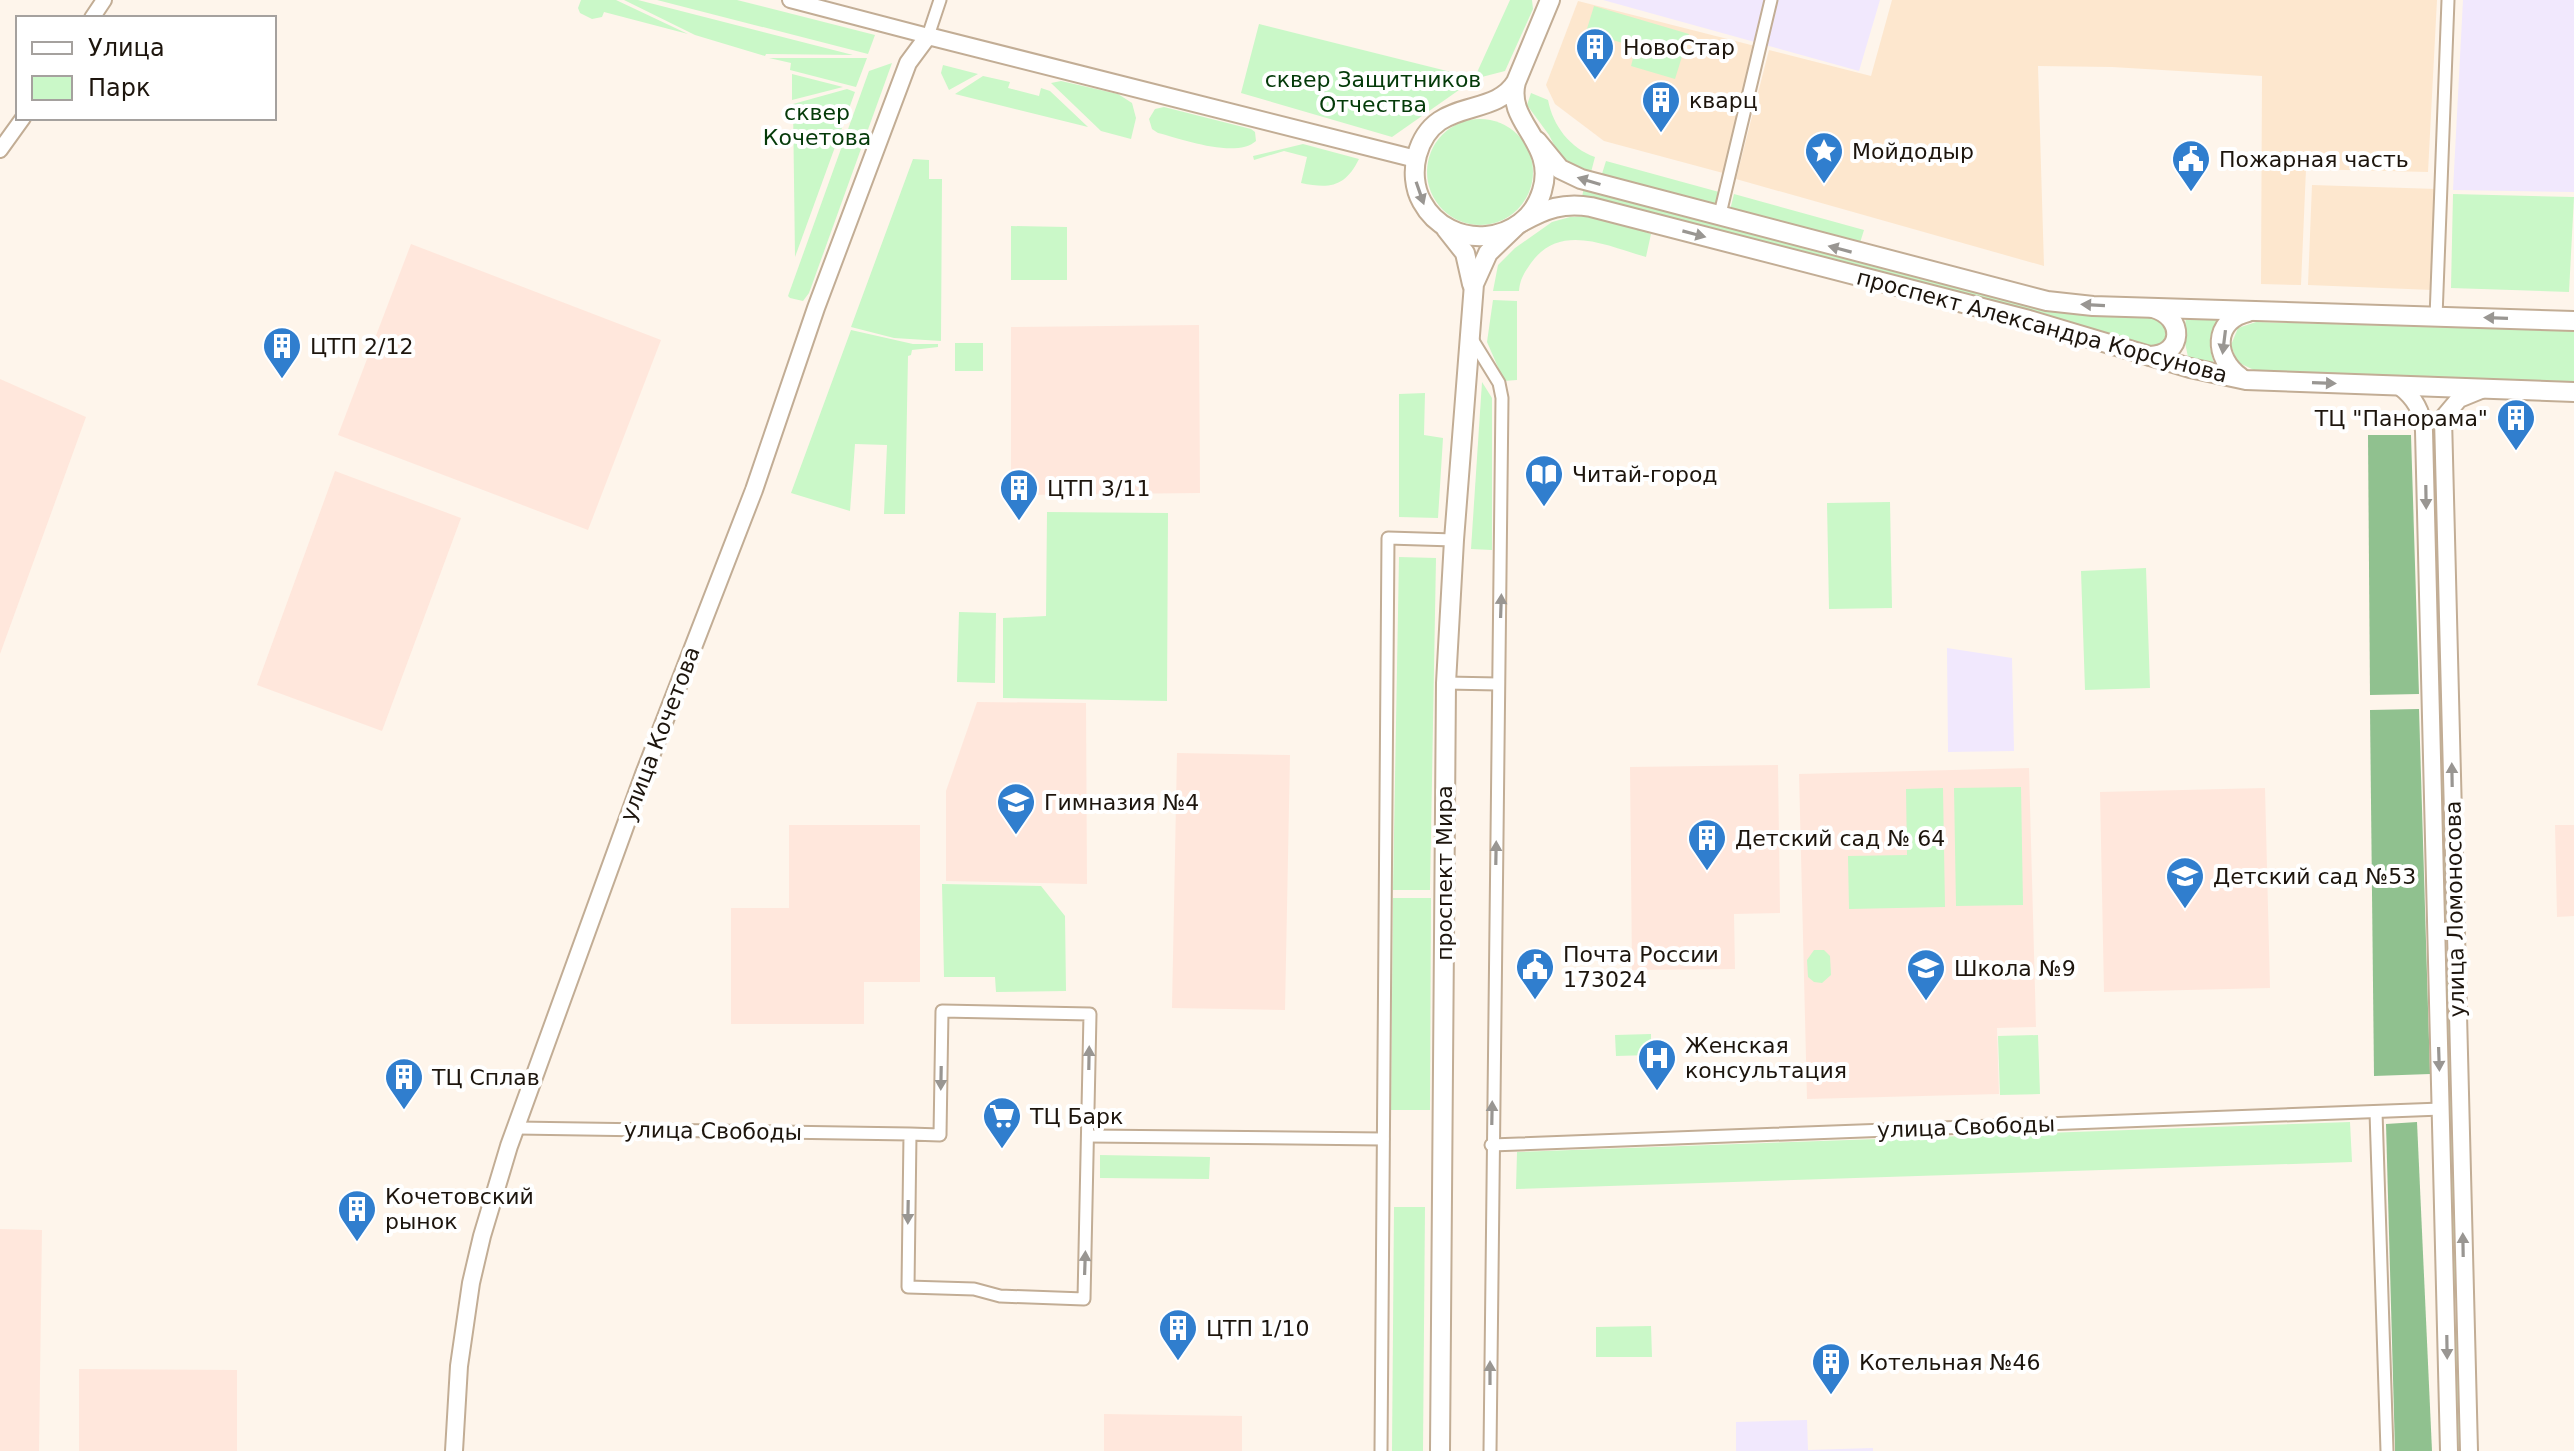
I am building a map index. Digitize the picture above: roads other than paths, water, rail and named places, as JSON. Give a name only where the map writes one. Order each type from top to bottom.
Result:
[{"type":"main road","points":[[1516,82],[1503,97],[1450,114],[1424,137],[1414,170],[1418,194],[1438,222],[1458,234],[1493,236],[1518,224],[1537,202],[1545,178],[1542,153],[1516,107],[1513,94],[1550,0]]},
{"type":"main road","points":[[928,36],[1416,159]]},
{"type":"main road","name":"улица Кочетова","points":[[454,1451],[459,1366],[471,1283],[488,1212],[644,774],[754,490],[816,308],[895,94],[908,63],[928,36]]},
{"type":"main road","points":[[1460,110],[1473,107],[1510,114],[1533,136]]},
{"type":"main road","name":"проспект Александра Корсунова","points":[[1533,136],[1552,162],[1567,174],[1719,218],[2035,299],[2093,306],[2574,321]]},
{"type":"main road","name":"проспект Александра Корсунова","points":[[1518,224],[1560,206],[1591,207],[2029,320],[2190,368],[2246,380],[2574,392]]},
{"type":"main road","name":"проспект Мира","points":[[1438,222],[1465,253],[1472,297],[1446,683],[1440,1451]]},
{"type":"main road","name":"проспект Мира","points":[[1472,297],[1478,273],[1488,253],[1518,224]]},
{"type":"main road","points":[[2145,307],[2167,313],[2176,327],[2173,345],[2167,352],[2150,356]]},
{"type":"main road","points":[[2246,380],[2229,370],[2222,358],[2220,345],[2223,331],[2231,321],[2243,313],[2255,311]]},
{"type":"main road","points":[[2399,386],[2415,401],[2423,419],[2431,411],[2443,418],[2459,399],[2482,389]]},
{"type":"main road","name":"улица Ломоносова","points":[[2443,418],[2469,1451]]},
{"type":"main road","name":"улица Ломоносова","points":[[2423,419],[2449,1451]]},
{"type":"main road","points":[[2437,953],[2456,952]]},
{"type":"main road","points":[[2446,1312],[2465,1312]]},
{"type":"street","points":[[790,0],[928,36],[940,0]]},
{"type":"street","points":[[1719,218],[1771,0]]},
{"type":"street","points":[[2436,317],[2448,0]]},
{"type":"street","points":[[0,150],[22,120]]},
{"type":"street","points":[[1469,334],[1499,383],[1502,398],[1491,1145],[1490,1451]]},
{"type":"street","points":[[1381,1451],[1388,538],[1454,540]]},
{"type":"street","points":[[1446,683],[1498,684]]},
{"type":"street","name":"улица Свободы","points":[[517,1128],[910,1134],[940,1135],[942,1011],[1090,1014],[1084,1299],[1000,1296],[974,1289],[908,1287],[910,1134]]},
{"type":"street","name":"улица Свободы","points":[[1491,1145],[2441,1109]]},
{"type":"street","points":[[2376,1112],[2387,1451]]},
{"type":"street","points":[[1088,1136],[1383,1139]]},
{"type":"place","name":"НовоСтар","points":[[1595,81]]},
{"type":"place","name":"кварц","points":[[1661,134]]},
{"type":"place","name":"Мойдодыр","points":[[1824,185]]},
{"type":"place","name":"Пожарная часть","points":[[2191,193]]},
{"type":"place","name":"ЦТП 2/12","points":[[282,380]]},
{"type":"place","name":"ТЦ \"Панорама\"","points":[[2516,452]]},
{"type":"place","name":"Читай-город","points":[[1544,508]]},
{"type":"place","name":"ЦТП 3/11","points":[[1019,522]]},
{"type":"place","name":"Гимназия №4","points":[[1016,836]]},
{"type":"place","name":"Детский сад № 64","points":[[1707,872]]},
{"type":"place","name":"Детский сад №53","points":[[2185,910]]},
{"type":"place","name":"Почта России 173024","points":[[1535,1001]]},
{"type":"place","name":"Школа №9","points":[[1926,1002]]},
{"type":"place","name":"Женская консультация","points":[[1657,1092]]},
{"type":"place","name":"ТЦ Сплав","points":[[404,1111]]},
{"type":"place","name":"ТЦ Барк","points":[[1002,1150]]},
{"type":"place","name":"Кочетовский рынок","points":[[357,1243]]},
{"type":"place","name":"ЦТП 1/10","points":[[1178,1362]]},
{"type":"place","name":"Котельная №46","points":[[1831,1396]]},
{"type":"park label","name":"сквер Защитников Отчества","points":[[1373,92]]},
{"type":"park label","name":"сквер Кочетова","points":[[817,124]]}]
